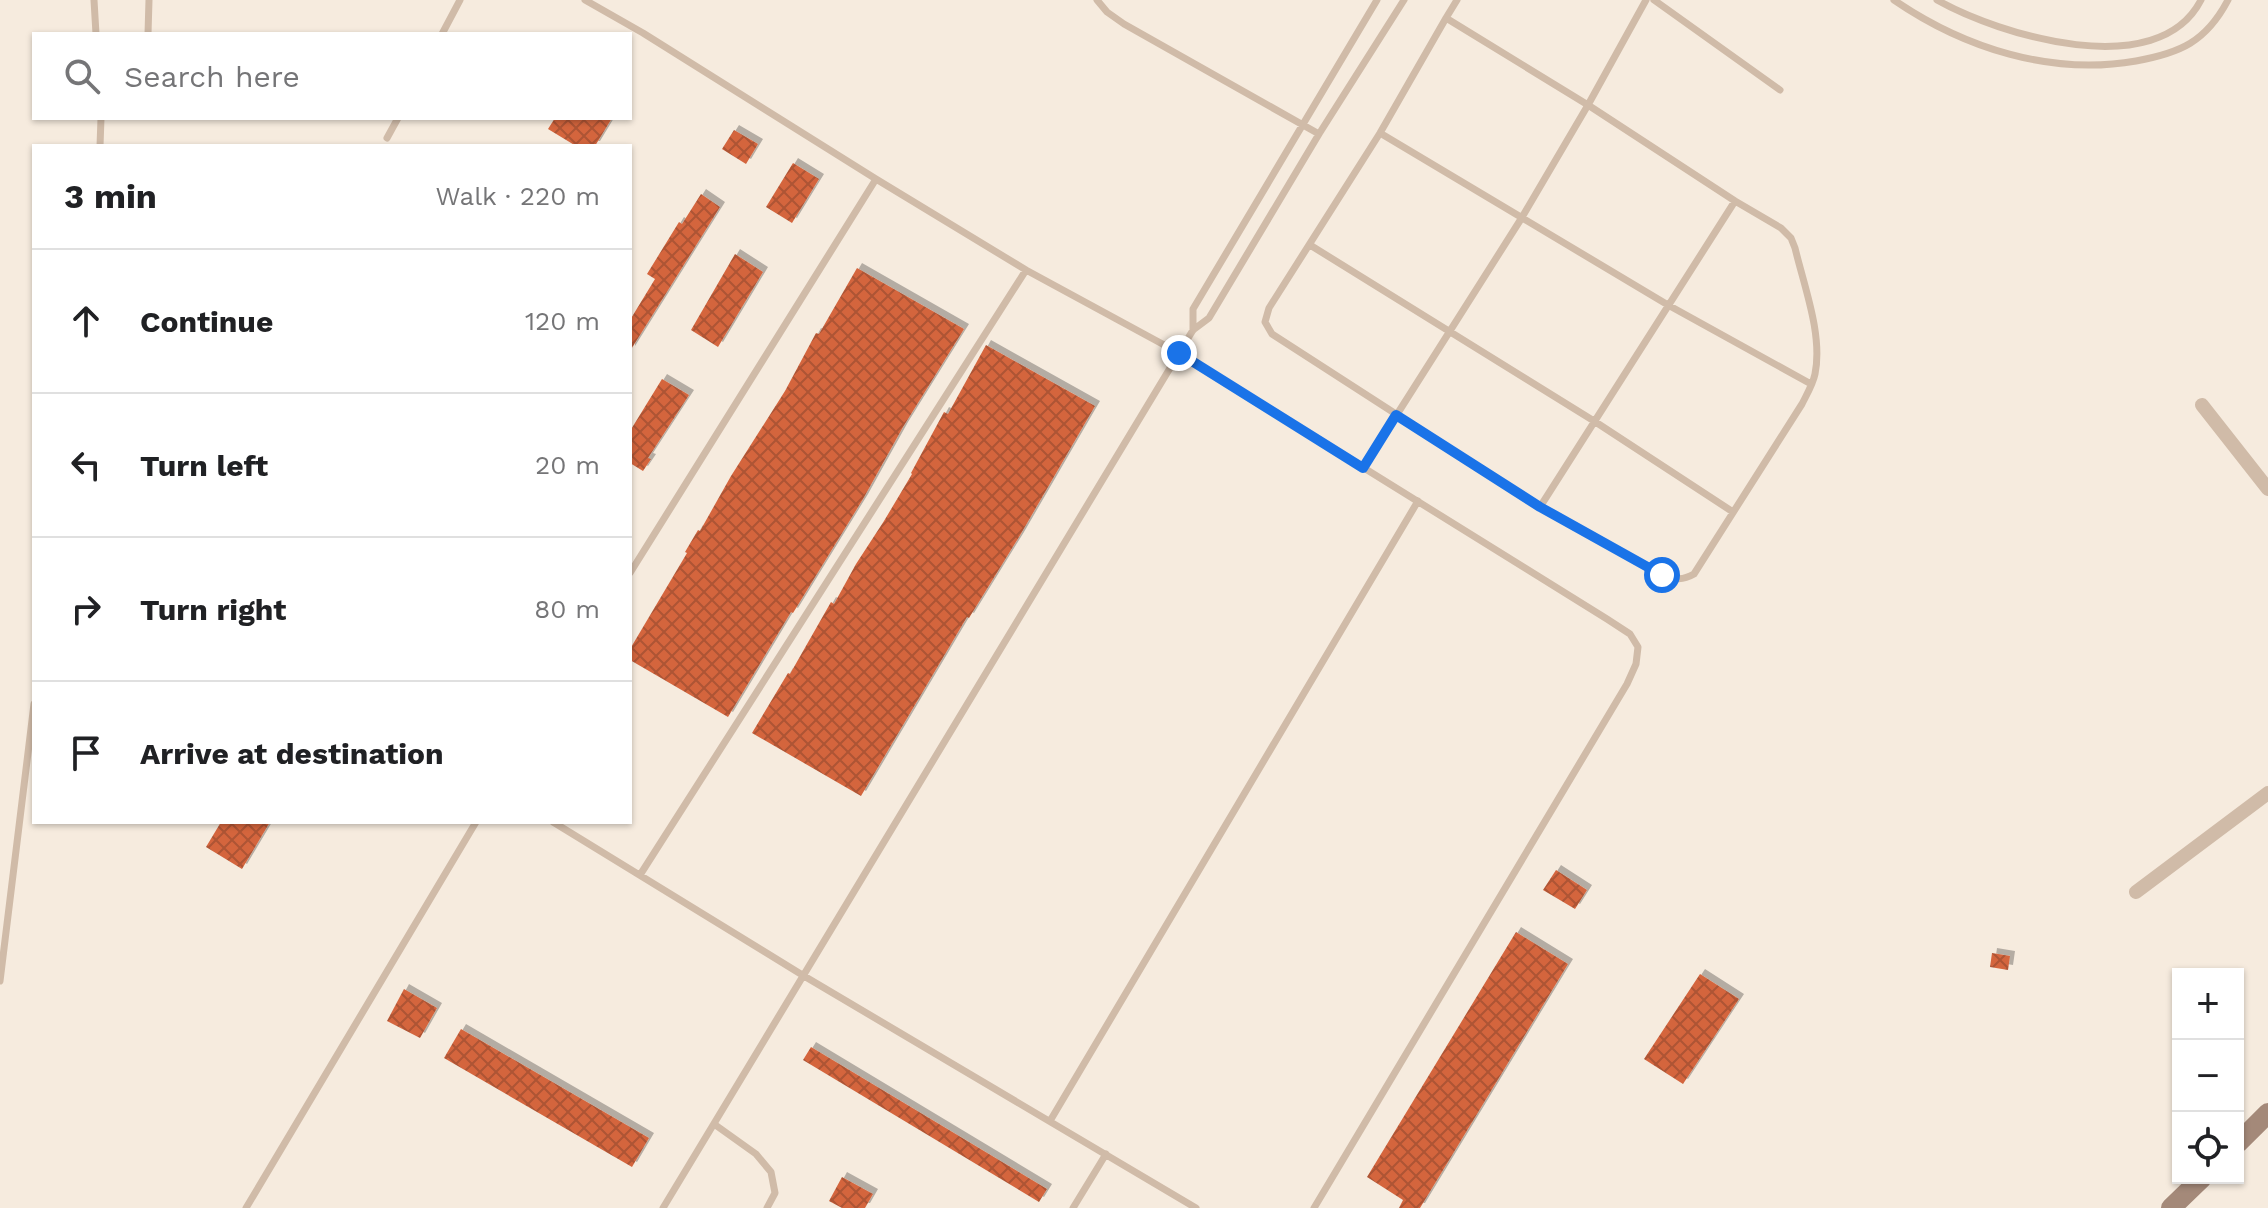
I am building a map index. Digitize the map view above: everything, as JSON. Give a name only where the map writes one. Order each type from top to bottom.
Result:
[{"type":"main road","points":[[2244,1137],[2268,1113]]},
{"type":"main road","points":[[2171,1208],[2196,1184]]},
{"type":"street","points":[[2202,405],[2268,489]]},
{"type":"street","points":[[2136,892],[2268,793]]},
{"type":"lane","points":[[94,0],[96,32]]},
{"type":"lane","points":[[148,32],[149,0]]},
{"type":"lane","points":[[443,32],[460,0]]},
{"type":"lane","points":[[585,0],[1026,270],[1179,353],[1630,634],[1638,647],[1636,664],[1627,684],[1314,1208]]},
{"type":"lane","points":[[1097,0],[1124,24],[1319,134]]},
{"type":"lane","points":[[1193,330],[1193,309],[1377,0]]},
{"type":"lane","points":[[663,1208],[1193,330],[1209,318],[1319,134],[1404,0]]},
{"type":"lane","points":[[1446,18],[1781,228],[1791,238],[1816,335],[1818,357],[1811,384],[1802,404],[1694,574],[1685,579],[1662,575],[1540,507],[1268,329],[1265,322],[1269,308],[1380,133],[1446,18],[1457,0]]},
{"type":"lane","points":[[1363,468],[1521,219],[1646,0]]},
{"type":"lane","points":[[1654,0],[1780,90]]},
{"type":"lane","points":[[1894,0],[1938,28],[1964,39],[2052,63],[2082,66],[2109,65],[2175,52],[2194,42],[2211,27],[2228,0]]},
{"type":"lane","points":[[1937,0],[2016,33],[2082,47],[2123,45],[2166,35],[2184,22],[2201,0]]},
{"type":"lane","points":[[100,144],[101,120]]},
{"type":"lane","points":[[387,138],[397,120]]},
{"type":"lane","points":[[1380,133],[1668,305],[1811,384]]},
{"type":"lane","points":[[632,570],[876,179]]},
{"type":"lane","points":[[1540,507],[1735,201]]},
{"type":"lane","points":[[1310,245],[1594,421],[1733,512]]},
{"type":"lane","points":[[640,875],[1026,270]]},
{"type":"lane","points":[[1050,1121],[1418,501]]},
{"type":"lane","points":[[0,981],[32,720]]},
{"type":"lane","points":[[246,1208],[475,824]]},
{"type":"lane","points":[[556,824],[804,976],[1196,1208]]},
{"type":"lane","points":[[714,1124],[756,1154],[771,1172],[775,1193],[767,1208]]},
{"type":"lane","points":[[1073,1208],[1106,1154]]},
{"type":"building","points":[[554,120],[611,120],[596,144],[573,144],[548,129]]},
{"type":"building","points":[[734,130],[758,144],[746,164],[722,149]]},
{"type":"building","points":[[793,163],[819,179],[792,223],[766,207]]},
{"type":"building","points":[[701,194],[720,207],[632,348],[632,317],[655,279],[647,274],[679,222],[682,224]]},
{"type":"building","points":[[735,254],[763,272],[718,347],[691,330]]},
{"type":"building","points":[[857,268],[964,329],[728,717],[632,661],[632,646],[698,530],[785,391],[816,333],[819,334]]},
{"type":"building","points":[[986,345],[1095,406],[861,796],[752,733],[831,602],[834,604]]},
{"type":"building","points":[[662,379],[689,395],[648,458],[651,459],[643,471],[632,464],[632,428]]},
{"type":"building","points":[[220,824],[269,824],[242,869],[206,847]]},
{"type":"building","points":[[1556,870],[1587,890],[1575,909],[1543,890]]},
{"type":"building","points":[[1516,932],[1568,964],[1420,1208],[1399,1208],[1403,1200],[1367,1177]]},
{"type":"building","points":[[1992,953],[2010,956],[2008,970],[1990,967]]},
{"type":"building","points":[[1700,974],[1739,999],[1683,1084],[1644,1059]]},
{"type":"building","points":[[404,989],[437,1008],[420,1038],[387,1021]]},
{"type":"building","points":[[461,1029],[649,1138],[632,1167],[444,1058]]},
{"type":"building","points":[[811,1047],[1047,1189],[1039,1202],[803,1060]]},
{"type":"building","points":[[842,1177],[873,1194],[865,1208],[842,1208],[829,1201]]},
{"type":"route","points":[[1179,353],[1363,468],[1396,415],[1540,507],[1662,575]]}]
